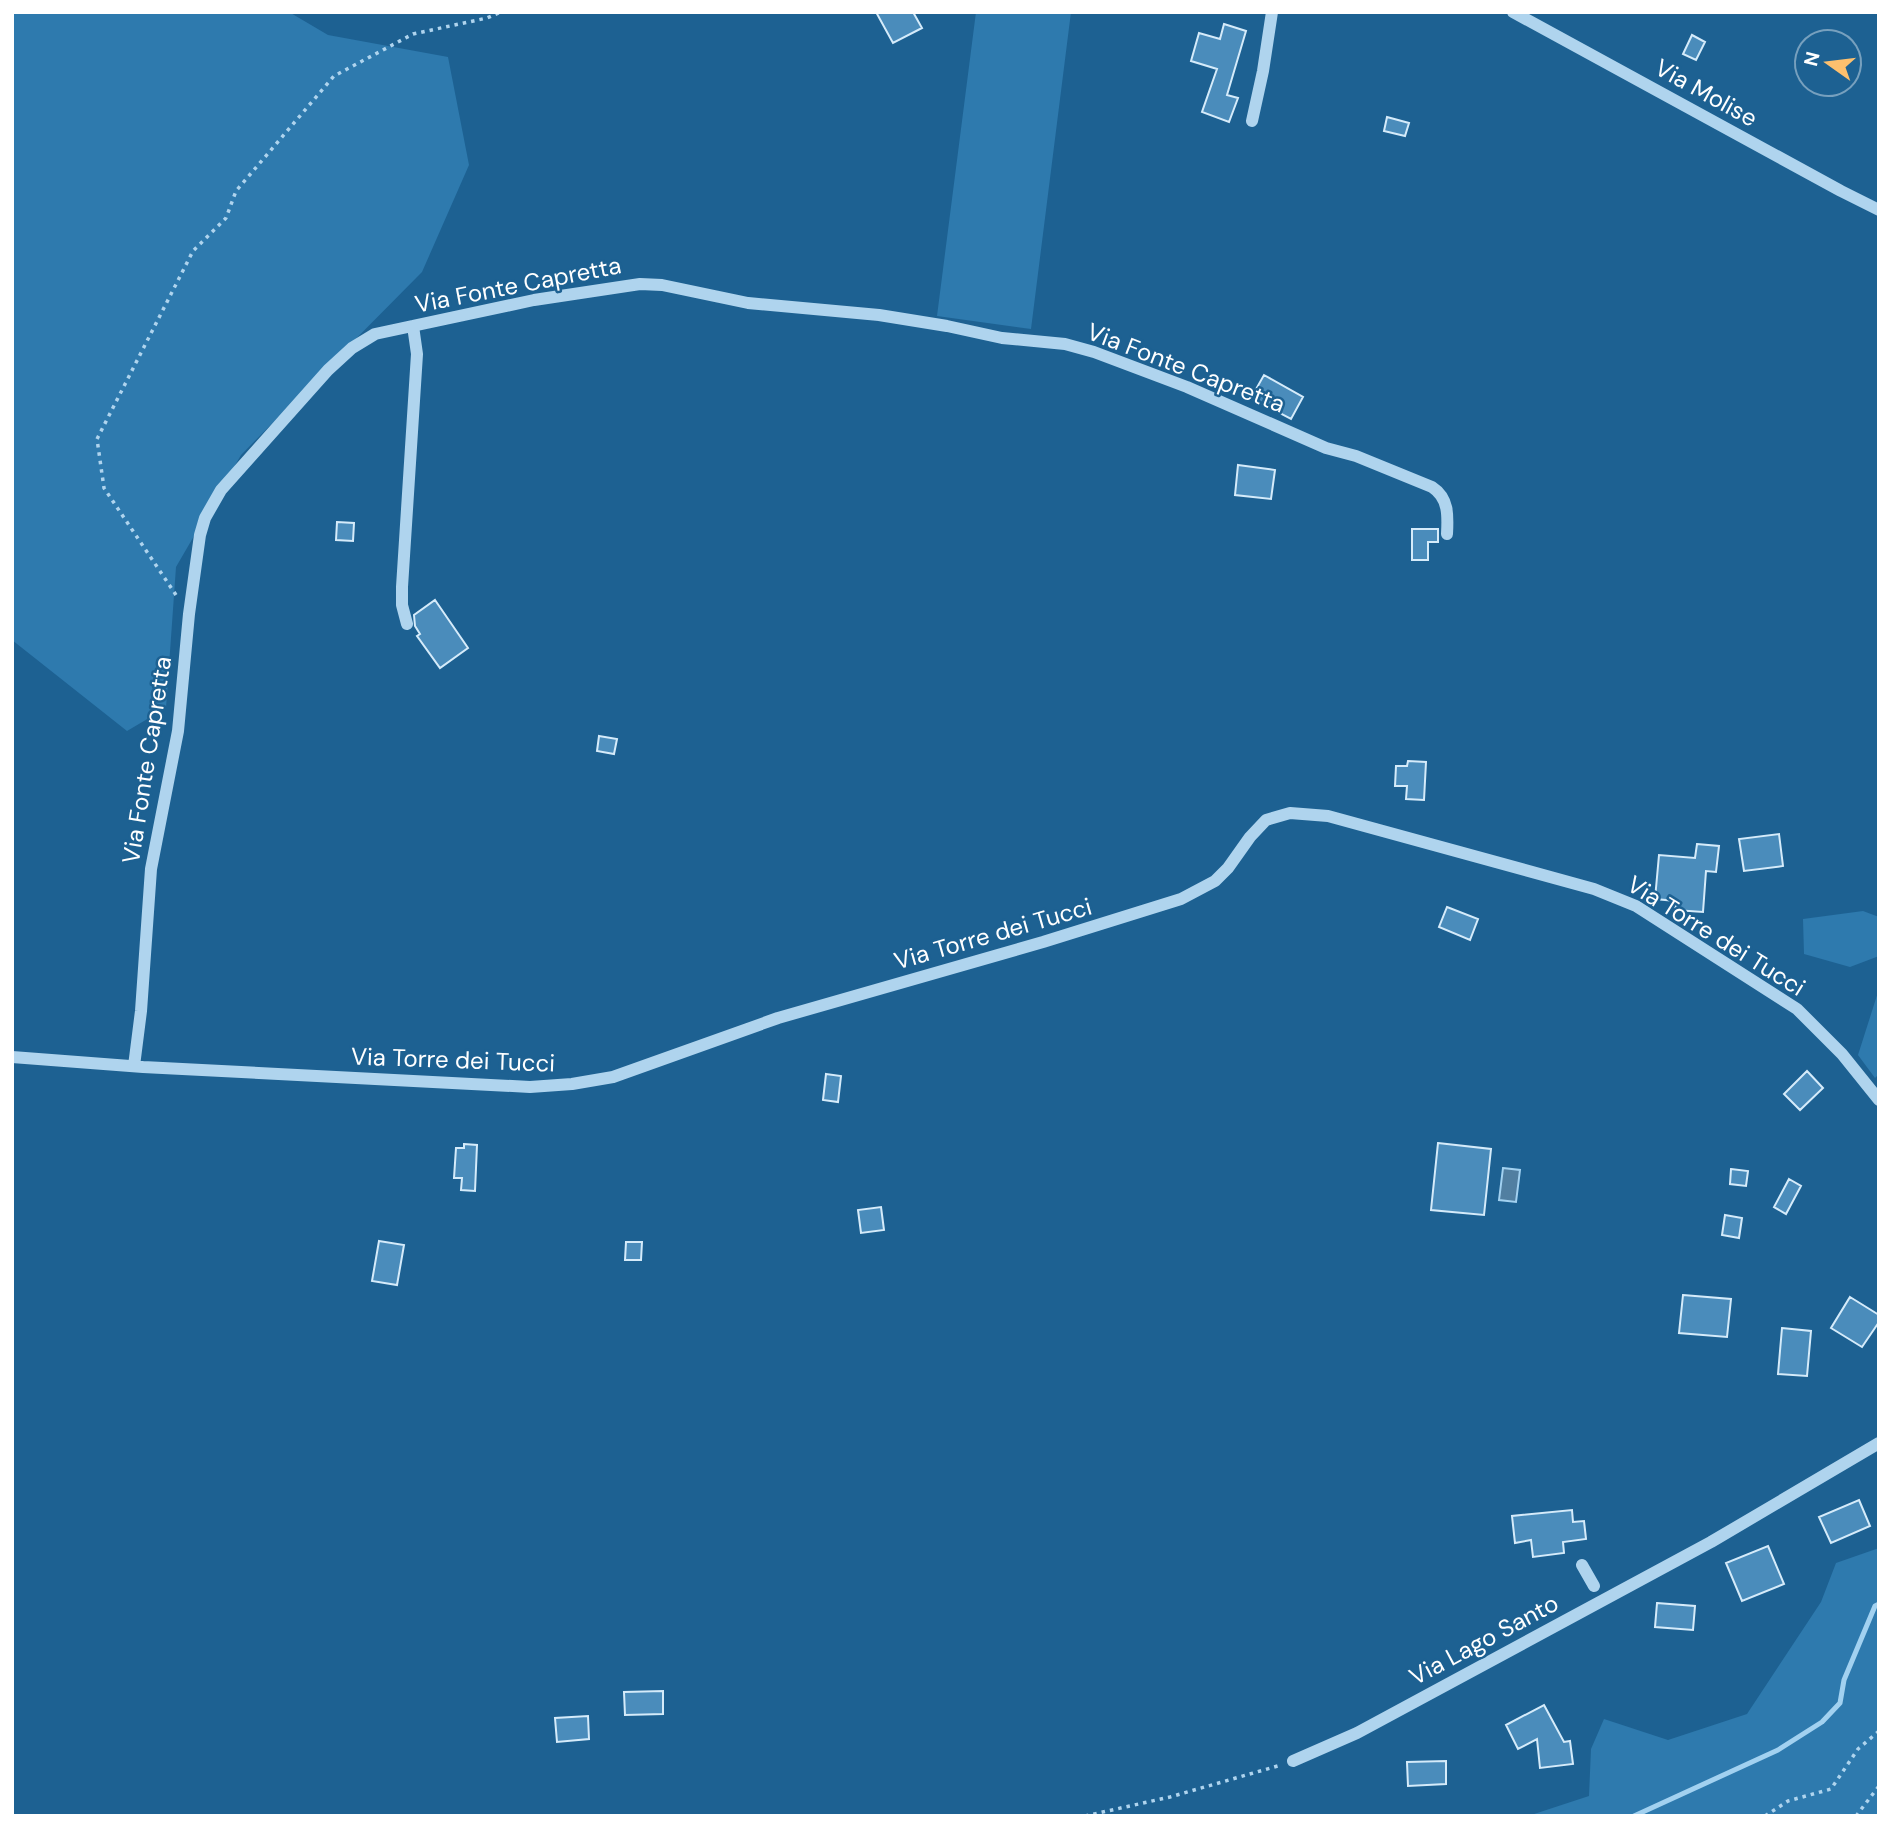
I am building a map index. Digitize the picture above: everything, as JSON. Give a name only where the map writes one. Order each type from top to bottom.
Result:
[{"type":"street","points":[[1252,121],[1272,12]]},
{"type":"street","name":"Via Molise","points":[[1513,12],[1841,191],[1879,209]]},
{"type":"street","name":"Via Fonte Capretta","points":[[134,1066],[141,1012],[150,869],[179,719],[189,614],[202,526],[209,508],[221,490],[328,370],[352,348],[375,334],[534,300],[640,284],[662,285],[748,303],[880,315],[1002,338],[1065,344],[1123,362],[1326,448],[1356,456],[1412,478],[1439,492],[1445,499],[1447,534]]},
{"type":"street","points":[[407,624],[401,587],[417,354],[413,326]]},
{"type":"street","name":"Via Torre dei Tucci","points":[[12,1057],[530,1087],[613,1077],[778,1018],[1043,942],[1181,899],[1215,881],[1266,820],[1282,814],[1309,813],[1563,880],[1609,894],[1636,906],[1797,1009],[1842,1054],[1879,1100]]},
{"type":"street","name":"Via Lago Santo","points":[[1293,1761],[1357,1733],[1687,1555],[1879,1443]]},
{"type":"street","points":[[1582,1565],[1594,1586]]},
{"type":"path","points":[[189,614],[104,488],[97,439],[192,251],[226,218],[236,191],[334,76],[413,34],[487,18],[501,12]]},
{"type":"path","points":[[1765,1816],[1788,1801],[1831,1790],[1857,1749],[1879,1731]]},
{"type":"path","points":[[1085,1816],[1170,1797],[1293,1761]]},
{"type":"path","points":[[1856,1816],[1879,1786]]},
{"type":"shaded area","points":[[12,12],[289,12],[328,35],[448,57],[469,165],[422,272],[241,455],[176,567],[166,708],[127,731],[12,640]]},
{"type":"shaded area","points":[[976,12],[1071,12],[1031,329],[937,316]]},
{"type":"shaded area","points":[[1863,911],[1879,917],[1879,956],[1850,967],[1804,954],[1803,919]]},
{"type":"shaded area","points":[[1879,989],[1879,1074],[1875,1078],[1858,1055]]},
{"type":"shaded area","points":[[1503,1168],[1520,1170],[1516,1202],[1499,1200]]},
{"type":"shaded area","points":[[1879,1548],[1879,1816],[1528,1816],[1589,1796],[1591,1749],[1604,1719],[1668,1740],[1747,1714],[1821,1602],[1836,1563]]},
{"type":"building","points":[[876,12],[913,12],[922,28],[893,43]]},
{"type":"building","points":[[1224,24],[1246,31],[1227,95],[1238,98],[1229,122],[1202,112],[1217,69],[1191,61],[1199,33],[1220,39]]},
{"type":"building","points":[[1692,35],[1705,42],[1696,60],[1683,54]]},
{"type":"building","points":[[1387,117],[1409,123],[1405,136],[1384,131]]},
{"type":"building","points":[[1264,375],[1303,397],[1291,419],[1251,398]]},
{"type":"building","points":[[1238,465],[1275,470],[1271,499],[1235,495]]},
{"type":"building","points":[[337,522],[354,523],[353,541],[336,540]]},
{"type":"building","points":[[1412,529],[1438,529],[1438,542],[1428,542],[1428,560],[1412,560]]},
{"type":"building","points":[[435,600],[468,648],[440,668],[417,636],[420,634],[415,626],[414,615]]},
{"type":"building","points":[[599,736],[617,739],[614,754],[597,751]]},
{"type":"building","points":[[1408,761],[1426,762],[1424,800],[1406,799],[1407,786],[1395,786],[1396,766],[1407,766]]},
{"type":"building","points":[[1779,834],[1783,866],[1744,871],[1739,839]]},
{"type":"building","points":[[1697,844],[1719,846],[1716,872],[1706,871],[1703,912],[1675,910],[1676,901],[1655,899],[1659,855],[1695,858]]},
{"type":"building","points":[[1447,907],[1478,919],[1470,940],[1439,927]]},
{"type":"building","points":[[1807,1071],[1823,1088],[1800,1110],[1784,1094]]},
{"type":"building","points":[[826,1074],[841,1076],[838,1102],[823,1100]]},
{"type":"building","points":[[1438,1143],[1491,1149],[1484,1215],[1431,1210]]},
{"type":"building","points":[[464,1144],[477,1145],[475,1191],[461,1190],[462,1178],[454,1178],[456,1148],[464,1148]]},
{"type":"building","points":[[1731,1169],[1748,1171],[1746,1186],[1730,1184]]},
{"type":"building","points":[[1789,1179],[1801,1186],[1786,1214],[1774,1207]]},
{"type":"building","points":[[881,1207],[884,1230],[861,1233],[858,1210]]},
{"type":"building","points":[[1725,1215],[1742,1218],[1739,1238],[1722,1235]]},
{"type":"building","points":[[379,1241],[404,1245],[397,1285],[372,1281]]},
{"type":"building","points":[[626,1242],[642,1242],[641,1260],[625,1260]]},
{"type":"building","points":[[1683,1295],[1731,1299],[1727,1337],[1679,1333]]},
{"type":"building","points":[[1850,1297],[1879,1315],[1879,1322],[1862,1347],[1831,1328]]},
{"type":"building","points":[[1782,1328],[1811,1331],[1807,1376],[1778,1374]]},
{"type":"building","points":[[1859,1500],[1870,1526],[1831,1543],[1819,1517]]},
{"type":"building","points":[[1572,1510],[1573,1522],[1584,1521],[1586,1539],[1563,1542],[1564,1553],[1533,1557],[1531,1540],[1515,1543],[1512,1516]]},
{"type":"building","points":[[1768,1546],[1784,1584],[1742,1601],[1726,1563]]},
{"type":"building","points":[[1657,1603],[1695,1606],[1693,1630],[1655,1627]]},
{"type":"building","points":[[663,1691],[663,1714],[625,1715],[624,1692]]},
{"type":"building","points":[[1544,1705],[1564,1742],[1570,1741],[1573,1764],[1540,1768],[1537,1739],[1518,1749],[1506,1725]]},
{"type":"building","points":[[588,1716],[589,1739],[557,1742],[555,1718]]},
{"type":"building","points":[[1446,1761],[1446,1784],[1408,1786],[1407,1762]]},
{"type":"waterway","points":[[1634,1816],[1778,1750],[1822,1722],[1840,1703],[1844,1680],[1875,1606],[1879,1604]]}]
